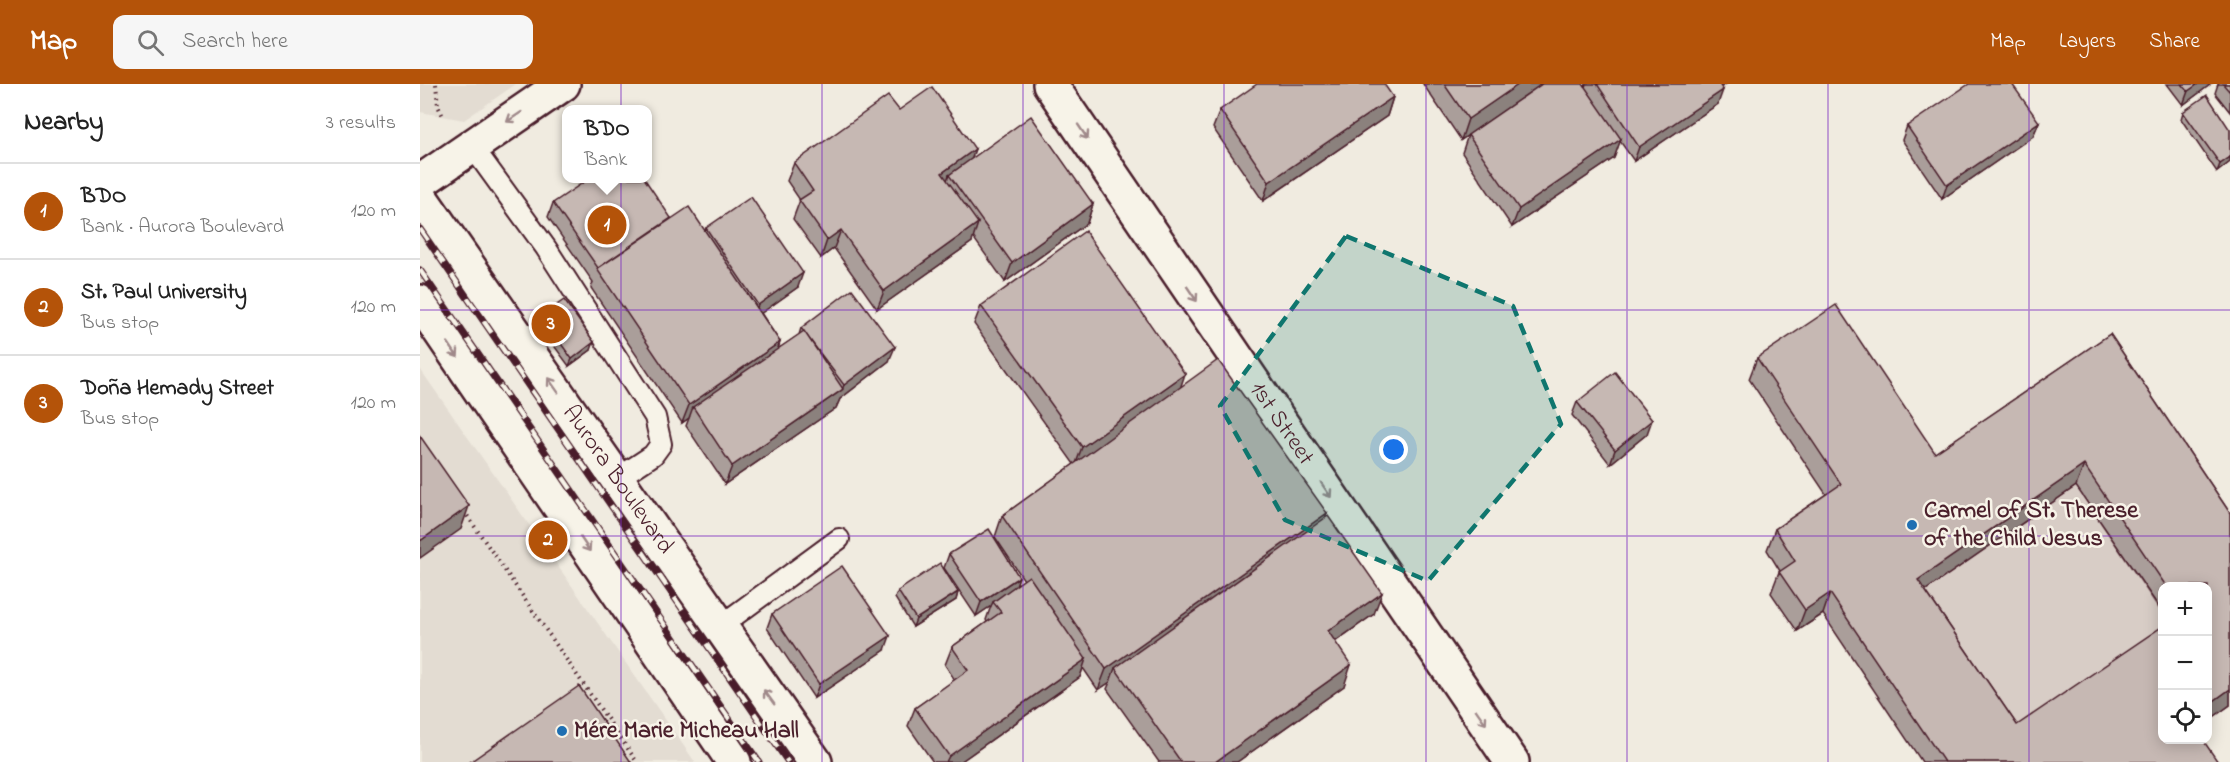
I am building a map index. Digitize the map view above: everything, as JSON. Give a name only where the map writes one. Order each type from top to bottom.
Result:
[{"type":"main road","points":[[420,182],[563,84]]},
{"type":"main road","name":"1st Street","points":[[1050,84],[1512,762]]},
{"type":"main road","name":"Aurora Boulevard","points":[[420,197],[815,762]]},
{"type":"main road","points":[[420,302],[734,762]]},
{"type":"lane","points":[[472,146],[546,248],[655,417],[661,444],[653,455],[618,478]]},
{"type":"lane","points":[[719,627],[840,538]]},
{"type":"path","points":[[462,508],[637,762]]},
{"type":"highlighted area","points":[[1346,236],[1513,306],[1561,424],[1428,581],[1285,520],[1220,406]]},
{"type":"shaded area","points":[[420,84],[516,84],[464,120],[420,112]]},
{"type":"shaded area","points":[[420,369],[695,762],[420,762]]},
{"type":"shaded area","points":[[2076,486],[2158,607],[2158,644],[2009,746],[1910,601]]},
{"type":"building","points":[[1257,84],[1384,84],[1393,97],[1269,182],[1220,110]]},
{"type":"building","points":[[1444,84],[1519,84],[1468,119]]},
{"type":"building","points":[[1542,84],[1583,84],[1621,139],[1519,209],[1468,135]]},
{"type":"building","points":[[1597,84],[1719,84],[1723,90],[1639,147]]},
{"type":"building","points":[[1969,84],[2012,84],[2039,122],[1947,185],[1907,126]]},
{"type":"building","points":[[2182,84],[2198,84],[2188,91]]},
{"type":"building","points":[[2223,84],[2230,84],[2230,92]]},
{"type":"building","points":[[932,87],[975,149],[942,173],[978,223],[884,291],[841,230],[827,240],[799,200],[813,191],[794,163],[888,96],[899,110]]},
{"type":"building","points":[[2207,95],[2230,130],[2230,157],[2220,164],[2183,112]]},
{"type":"building","points":[[1031,116],[1093,204],[1012,263],[949,175]]},
{"type":"building","points":[[583,183],[647,183],[671,218],[598,268],[553,203]]},
{"type":"building","points":[[751,197],[803,273],[758,305],[706,228]]},
{"type":"building","points":[[689,207],[780,342],[689,405],[597,269]]},
{"type":"building","points":[[1085,231],[1185,374],[1082,447],[981,306]]},
{"type":"building","points":[[852,289],[895,347],[844,385],[801,328]]},
{"type":"building","points":[[564,300],[594,342],[572,359],[541,316]]},
{"type":"building","name":"Carmel of St. Therese of the Child Jesus","points":[[1836,305],[1935,453],[2110,334],[2230,513],[2230,689],[2212,702],[2212,582],[2163,582],[2084,465],[1918,580],[2017,725],[2158,629],[2158,744],[2206,744],[2218,762],[1944,762],[1830,593],[1805,610],[1779,572],[1795,561],[1775,529],[1841,484],[1757,358]]},
{"type":"building","points":[[804,331],[843,389],[732,466],[693,407]]},
{"type":"building","points":[[1218,360],[1327,513],[1106,669],[1002,516]]},
{"type":"building","points":[[1615,372],[1652,420],[1615,450],[1577,402]]},
{"type":"building","points":[[420,436],[469,506],[420,541]]},
{"type":"building","points":[[1328,516],[1382,593],[1328,631],[1351,665],[1215,762],[1181,762],[1115,668]]},
{"type":"building","points":[[989,529],[1019,577],[981,602],[949,554]]},
{"type":"building","points":[[940,563],[958,592],[916,619],[898,591]]},
{"type":"building","points":[[842,566],[890,636],[819,684],[772,614]]},
{"type":"building","points":[[1029,576],[1086,659],[949,756],[915,708],[968,670],[952,647],[1001,612],[993,602]]},
{"type":"building","name":"Mére Marie Micheau Hall","points":[[579,686],[631,762],[470,762]]},
{"type":"railway","points":[[420,229],[788,762]]},
{"type":"railway","points":[[420,270],[759,762]]},
{"type":"place","name":"BDO","points":[[607,225]]},
{"type":"place","name":"Doña Hemady Street","points":[[551,324]]},
{"type":"place","name":"Carmel of St. Therese of the Child Jesus","points":[[1912,525]]},
{"type":"place","name":"St. Paul University","points":[[548,540]]},
{"type":"place","name":"Mére Marie Micheau Hall","points":[[562,731]]}]
